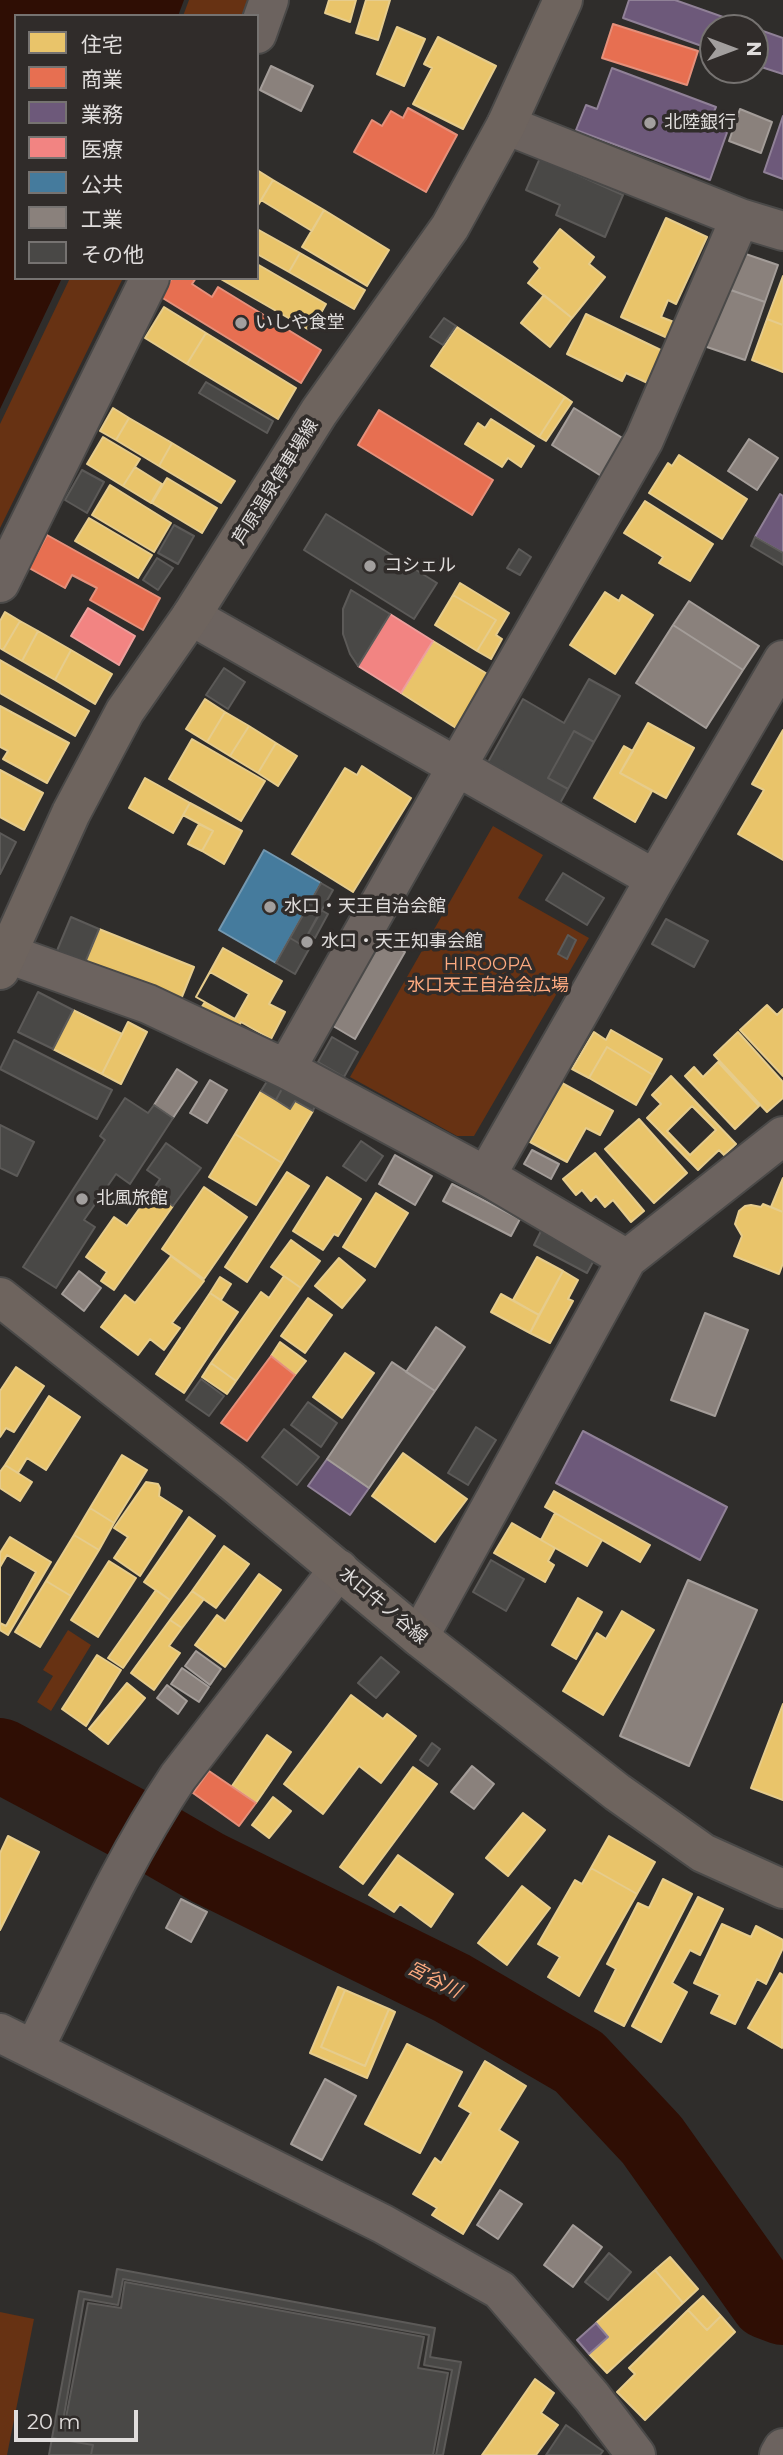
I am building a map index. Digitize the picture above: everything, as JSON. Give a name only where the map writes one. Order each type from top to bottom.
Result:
[{"type":"main road","name":"芦原温泉停車場線","points":[[4,962],[71,813],[125,711],[191,616],[319,412],[450,227],[506,125],[563,0]]},
{"type":"main road","name":"水口牛ノ谷線","points":[[0,1297],[232,1481],[419,1637],[617,1792],[702,1853],[783,1889]]},
{"type":"street","points":[[259,28],[269,0]]},
{"type":"street","points":[[506,125],[740,218],[783,231]]},
{"type":"street","points":[[286,1069],[644,440],[740,218]]},
{"type":"street","points":[[0,583],[149,280]]},
{"type":"street","points":[[191,616],[654,879]]},
{"type":"street","points":[[486,1176],[654,879],[783,660]]},
{"type":"street","points":[[4,962],[148,1004],[286,1069],[486,1176],[627,1259]]},
{"type":"street","points":[[419,1637],[627,1259],[783,1136]]},
{"type":"street","points":[[34,2049],[133,1847],[160,1803],[177,1777],[339,1569]]},
{"type":"street","points":[[0,2033],[383,2224],[500,2290],[592,2396],[636,2455]]},
{"type":"street","points":[[779,2455],[783,2448]]},
{"type":"green space","points":[[189,0],[248,0],[243,14],[184,14]]},
{"type":"green space","points":[[69,280],[122,280],[0,528],[0,424]]},
{"type":"green space","name":"HIROOPA 水口天王自治会広場","points":[[493,826],[543,855],[518,898],[589,938],[474,1136],[457,1136],[350,1077]]},
{"type":"green space","points":[[68,1630],[91,1645],[51,1711],[37,1702],[53,1676],[43,1670]]},
{"type":"green space","points":[[0,2312],[34,2319],[7,2455],[0,2455]]},
{"type":"shaded area","points":[[0,0],[184,0],[179,14],[14,14],[14,280],[61,280],[0,409]]},
{"type":"building: 住宅","points":[[329,0],[356,0],[350,22],[325,13]]},
{"type":"building: 住宅","points":[[366,0],[390,0],[378,40],[356,33]]},
{"type":"building: 住宅","points":[[397,27],[425,39],[404,86],[377,74]]},
{"type":"building: 住宅","points":[[438,37],[496,66],[463,129],[413,104],[432,68],[424,64]]},
{"type":"building: 住宅","points":[[259,171],[273,180],[259,204]]},
{"type":"building: 住宅","points":[[273,180],[324,210],[312,231],[261,200]]},
{"type":"building: 住宅","points":[[324,210],[389,250],[367,286],[302,247]]},
{"type":"building: 住宅","points":[[666,218],[707,237],[676,304],[668,300],[661,317],[679,324],[672,340],[621,317]]},
{"type":"building: 住宅","points":[[560,229],[594,257],[589,264],[605,277],[572,318],[528,283],[540,268],[534,262]]},
{"type":"building: 住宅","points":[[259,230],[300,253],[289,272],[259,255]]},
{"type":"building: 住宅","points":[[300,253],[365,290],[354,309],[289,272]]},
{"type":"building: 住宅","points":[[259,265],[326,304],[311,331],[222,280],[259,280]]},
{"type":"building: 住宅","points":[[783,276],[783,325],[767,319]]},
{"type":"building: 住宅","points":[[544,295],[572,318],[550,347],[521,323]]},
{"type":"building: 住宅","points":[[164,307],[206,333],[187,364],[145,338]]},
{"type":"building: 住宅","points":[[586,314],[667,353],[652,385],[626,373],[622,381],[567,354]]},
{"type":"building: 住宅","points":[[767,319],[783,325],[783,372],[752,360]]},
{"type":"building: 住宅","points":[[457,327],[565,397],[539,437],[431,366]]},
{"type":"building: 住宅","points":[[206,333],[296,388],[278,419],[187,364]]},
{"type":"building: 住宅","points":[[565,397],[572,402],[546,441],[539,437]]},
{"type":"building: 住宅","points":[[113,408],[129,418],[116,440],[100,431]]},
{"type":"building: 住宅","points":[[129,418],[172,443],[159,466],[116,440]]},
{"type":"building: 住宅","points":[[491,419],[534,446],[521,467],[508,458],[502,467],[465,444],[478,423],[485,428]]},
{"type":"building: 住宅","points":[[103,437],[140,459],[123,486],[87,464]]},
{"type":"building: 住宅","points":[[172,443],[235,481],[221,503],[159,466]]},
{"type":"building: 住宅","points":[[679,455],[747,499],[722,539],[649,493],[668,463],[672,466]]},
{"type":"building: 住宅","points":[[135,467],[162,484],[151,503],[123,486]]},
{"type":"building: 住宅","points":[[167,478],[217,508],[202,533],[152,503]]},
{"type":"building: 住宅","points":[[110,485],[171,523],[154,552],[92,515]]},
{"type":"building: 住宅","points":[[645,501],[713,544],[690,581],[659,563],[663,557],[624,533]]},
{"type":"building: 住宅","points":[[89,518],[152,555],[138,578],[75,541]]},
{"type":"building: 住宅","points":[[460,583],[509,613],[496,635],[502,639],[491,659],[477,651],[496,620],[453,595]]},
{"type":"building: 住宅","points":[[605,592],[619,601],[622,595],[653,615],[615,674],[570,645]]},
{"type":"building: 住宅","points":[[453,595],[496,620],[477,651],[435,625]]},
{"type":"building: 住宅","points":[[5,612],[20,621],[3,650],[0,648],[0,621]]},
{"type":"building: 住宅","points":[[20,621],[38,631],[22,661],[3,650]]},
{"type":"building: 住宅","points":[[38,631],[71,650],[55,680],[22,661]]},
{"type":"building: 住宅","points":[[433,641],[489,675],[456,728],[401,693]]},
{"type":"building: 住宅","points":[[71,650],[112,674],[95,704],[55,680]]},
{"type":"building: 住宅","points":[[0,660],[89,711],[75,736],[0,693]]},
{"type":"building: 住宅","points":[[205,699],[225,712],[207,742],[186,729]]},
{"type":"building: 住宅","points":[[0,706],[69,743],[47,783],[3,759],[8,751],[0,747]]},
{"type":"building: 住宅","points":[[225,712],[249,726],[230,756],[207,742]]},
{"type":"building: 住宅","points":[[648,723],[694,748],[666,798],[620,773]]},
{"type":"building: 住宅","points":[[249,726],[276,743],[258,773],[230,756]]},
{"type":"building: 住宅","points":[[783,730],[783,860],[738,834],[764,790],[752,784]]},
{"type":"building: 住宅","points":[[192,739],[265,781],[241,821],[169,779]]},
{"type":"building: 住宅","points":[[276,743],[297,756],[278,786],[258,773]]},
{"type":"building: 住宅","points":[[624,746],[633,751],[620,773],[652,791],[635,822],[594,798]]},
{"type":"building: 住宅","points":[[362,766],[411,798],[353,892],[292,854],[345,768],[357,775]]},
{"type":"building: 住宅","points":[[0,770],[43,793],[24,830],[0,817]]},
{"type":"building: 住宅","points":[[145,778],[190,803],[173,833],[129,808]]},
{"type":"building: 住宅","points":[[190,803],[242,831],[224,864],[202,851],[213,831],[183,815]]},
{"type":"building: 住宅","points":[[199,824],[213,831],[202,851],[188,844]]},
{"type":"building: 住宅","points":[[99,929],[194,967],[179,1004],[84,965]]},
{"type":"building: 住宅","points":[[223,948],[282,981],[269,1004],[285,1012],[271,1039],[241,1022],[236,1031],[199,1011],[205,1002],[196,997]]},
{"type":"building: 住宅","points":[[210,972],[249,994],[235,1019],[196,997]]},
{"type":"building: 住宅","points":[[767,1005],[777,1015],[783,1009],[783,1076],[740,1030]]},
{"type":"building: 住宅","points":[[73,1010],[122,1034],[102,1074],[53,1049]]},
{"type":"building: 住宅","points":[[128,1022],[147,1032],[121,1084],[102,1074]]},
{"type":"building: 住宅","points":[[611,1030],[662,1059],[653,1075],[607,1047],[589,1078],[572,1069],[594,1032],[606,1040]]},
{"type":"building: 住宅","points":[[738,1032],[783,1082],[783,1098],[767,1112],[714,1055]]},
{"type":"building: 住宅","points":[[607,1047],[653,1075],[636,1105],[589,1078]]},
{"type":"building: 住宅","points":[[718,1062],[759,1106],[735,1129],[685,1076],[694,1067],[703,1077]]},
{"type":"building: 住宅","points":[[671,1076],[736,1144],[724,1155],[719,1150],[698,1170],[647,1118],[661,1104],[652,1095]]},
{"type":"building: 住宅","points":[[562,1083],[613,1111],[600,1135],[586,1128],[567,1162],[530,1142]]},
{"type":"building: 住宅","points":[[261,1091],[290,1109],[295,1101],[313,1111],[282,1163],[235,1134]]},
{"type":"building: 住宅","points":[[692,1106],[716,1130],[690,1155],[667,1131]]},
{"type":"building: 住宅","points":[[639,1119],[687,1173],[654,1203],[605,1149]]},
{"type":"building: 住宅","points":[[235,1134],[282,1163],[256,1205],[209,1177]]},
{"type":"building: 住宅","points":[[595,1153],[644,1211],[631,1222],[613,1200],[605,1207],[596,1196],[591,1201],[582,1190],[576,1195],[563,1179]]},
{"type":"building: 住宅","points":[[287,1172],[309,1186],[247,1282],[225,1267]]},
{"type":"building: 住宅","points":[[327,1177],[361,1199],[338,1236],[334,1234],[323,1250],[293,1231]]},
{"type":"building: 住宅","points":[[783,1178],[783,1212],[771,1207]]},
{"type":"building: 住宅","points":[[204,1187],[247,1217],[204,1279],[162,1249]]},
{"type":"building: 住宅","points":[[152,1191],[173,1206],[114,1290],[101,1281],[107,1272],[86,1257],[114,1217],[127,1226]]},
{"type":"building: 住宅","points":[[376,1193],[408,1213],[375,1267],[343,1247]]},
{"type":"building: 住宅","points":[[763,1204],[783,1212],[783,1263],[779,1274],[734,1256],[742,1236],[735,1224],[739,1211],[745,1206],[761,1207]]},
{"type":"building: 住宅","points":[[291,1240],[320,1261],[301,1288],[271,1267]]},
{"type":"building: 住宅","points":[[171,1256],[204,1281],[172,1323],[180,1328],[164,1350],[150,1339],[138,1355],[101,1327],[125,1295],[135,1303]]},
{"type":"building: 住宅","points":[[537,1257],[563,1271],[539,1315],[513,1300]]},
{"type":"building: 住宅","points":[[339,1258],[365,1280],[342,1308],[315,1286]]},
{"type":"building: 住宅","points":[[563,1271],[578,1280],[568,1299],[573,1301],[550,1343],[530,1333]]},
{"type":"building: 住宅","points":[[284,1276],[301,1288],[236,1381],[211,1363],[261,1292],[269,1298]]},
{"type":"building: 住宅","points":[[220,1277],[231,1284],[221,1300],[210,1293]]},
{"type":"building: 住宅","points":[[210,1293],[238,1312],[184,1393],[156,1374]]},
{"type":"building: 住宅","points":[[501,1294],[539,1315],[530,1333],[491,1312]]},
{"type":"building: 住宅","points":[[308,1298],[332,1315],[305,1353],[281,1336]]},
{"type":"building: 住宅","points":[[280,1342],[306,1361],[295,1375],[271,1356]]},
{"type":"building: 住宅","points":[[345,1353],[374,1373],[342,1418],[313,1397]]},
{"type":"building: 住宅","points":[[211,1363],[236,1381],[227,1394],[202,1377]]},
{"type":"building: 住宅","points":[[16,1367],[44,1386],[14,1432],[6,1428],[0,1437],[0,1391]]},
{"type":"building: 住宅","points":[[49,1396],[80,1417],[46,1470],[27,1458],[18,1473],[5,1465]]},
{"type":"building: 住宅","points":[[403,1453],[467,1499],[435,1542],[372,1496]]},
{"type":"building: 住宅","points":[[122,1455],[147,1470],[114,1523],[90,1508]]},
{"type":"building: 住宅","points":[[5,1465],[32,1482],[20,1501],[0,1488],[0,1472]]},
{"type":"building: 住宅","points":[[146,1482],[158,1484],[159,1496],[182,1511],[140,1576],[114,1558],[128,1537],[114,1528]]},
{"type":"building: 住宅","points":[[554,1491],[650,1545],[640,1562],[545,1507]]},
{"type":"building: 住宅","points":[[90,1508],[114,1523],[99,1550],[74,1535]]},
{"type":"building: 住宅","points":[[555,1513],[602,1540],[587,1566],[541,1540]]},
{"type":"building: 住宅","points":[[189,1517],[215,1536],[170,1600],[144,1582]]},
{"type":"building: 住宅","points":[[512,1523],[555,1548],[548,1561],[554,1565],[545,1582],[494,1553]]},
{"type":"building: 住宅","points":[[74,1535],[99,1550],[71,1596],[46,1581]]},
{"type":"building: 住宅","points":[[10,1537],[51,1562],[8,1635],[0,1630],[0,1553]]},
{"type":"building: 住宅","points":[[224,1546],[249,1564],[216,1608],[192,1591]]},
{"type":"building: 住宅","points":[[7,1555],[36,1572],[6,1626],[0,1623],[0,1567]]},
{"type":"building: 住宅","points":[[109,1561],[136,1578],[98,1637],[71,1620]]},
{"type":"building: 住宅","points":[[259,1574],[281,1590],[225,1667],[195,1645],[217,1615],[225,1621]]},
{"type":"building: 住宅","points":[[46,1581],[71,1596],[40,1647],[15,1632]]},
{"type":"building: 住宅","points":[[156,1590],[170,1600],[123,1668],[108,1658]]},
{"type":"building: 住宅","points":[[192,1591],[204,1599],[182,1628],[170,1620]]},
{"type":"building: 住宅","points":[[578,1598],[602,1612],[576,1659],[552,1645]]},
{"type":"building: 住宅","points":[[622,1611],[654,1630],[603,1715],[563,1691],[597,1633],[606,1639]]},
{"type":"building: 住宅","points":[[170,1620],[182,1628],[169,1646],[180,1653],[154,1690],[131,1673]]},
{"type":"building: 住宅","points":[[97,1655],[121,1670],[86,1726],[62,1709]]},
{"type":"building: 住宅","points":[[127,1683],[145,1698],[108,1744],[89,1729]]},
{"type":"building: 住宅","points":[[351,1695],[383,1719],[387,1714],[416,1736],[381,1783],[359,1766],[323,1814],[284,1784]]},
{"type":"building: 住宅","points":[[783,1704],[783,1800],[751,1788]]},
{"type":"building: 住宅","points":[[267,1735],[291,1752],[256,1803],[232,1786]]},
{"type":"building: 住宅","points":[[413,1767],[437,1784],[363,1884],[340,1867]]},
{"type":"building: 住宅","points":[[273,1797],[291,1811],[269,1838],[252,1825]]},
{"type":"building: 住宅","points":[[523,1813],[545,1830],[508,1876],[486,1858]]},
{"type":"building: 住宅","points":[[8,1836],[39,1852],[0,1930],[0,1853]]},
{"type":"building: 住宅","points":[[609,1836],[655,1862],[637,1894],[591,1868]]},
{"type":"building: 住宅","points":[[398,1855],[453,1894],[431,1927],[400,1904],[394,1912],[369,1895]]},
{"type":"building: 住宅","points":[[591,1868],[637,1894],[579,1996],[548,1977],[560,1957],[538,1944],[575,1880],[582,1884]]},
{"type":"building: 住宅","points":[[663,1879],[692,1894],[624,2026],[595,2011],[616,1969],[607,1964],[638,1903],[649,1908]]},
{"type":"building: 住宅","points":[[522,1886],[550,1908],[507,1965],[478,1943]]},
{"type":"building: 住宅","points":[[698,1897],[723,1909],[700,1955],[690,1950],[672,1983],[687,1992],[661,2042],[632,2026]]},
{"type":"building: 住宅","points":[[722,1924],[751,1937],[756,1926],[783,1940],[783,1948],[766,1984],[757,1979],[735,2024],[711,2013],[720,1995],[694,1983]]},
{"type":"building: 住宅","points":[[780,1973],[783,1975],[782,2048],[748,2028]]},
{"type":"building: 住宅","points":[[338,1987],[345,1990],[321,2047],[365,2066],[389,2009],[395,2012],[367,2078],[310,2053]]},
{"type":"building: 住宅","points":[[345,1990],[389,2009],[365,2066],[321,2047]]},
{"type":"building: 住宅","points":[[407,2044],[462,2072],[420,2153],[365,2124]]},
{"type":"building: 住宅","points":[[485,2061],[526,2086],[499,2130],[518,2142],[463,2234],[432,2215],[437,2208],[413,2194],[435,2158],[441,2163],[471,2113],[459,2106]]},
{"type":"building: 住宅","points":[[670,2257],[698,2289],[683,2303],[655,2270]]},
{"type":"building: 住宅","points":[[655,2270],[683,2303],[607,2373],[589,2354],[608,2337],[596,2323]]},
{"type":"building: 住宅","points":[[703,2296],[721,2316],[707,2330],[688,2310]]},
{"type":"building: 住宅","points":[[688,2310],[707,2330],[721,2316],[735,2332],[645,2420],[617,2392],[635,2374],[629,2368]]},
{"type":"building: 住宅","points":[[535,2379],[554,2393],[541,2413],[558,2425],[536,2455],[482,2455]]},
{"type":"building: 商業","points":[[613,24],[698,51],[687,85],[602,58]]},
{"type":"building: 商業","points":[[408,108],[457,135],[426,192],[354,152],[372,120],[382,126],[391,111],[403,118]]},
{"type":"building: 商業","name":"いしや食堂","points":[[171,280],[195,280],[192,284],[212,297],[218,287],[321,350],[301,383],[161,297]]},
{"type":"building: 商業","points":[[379,410],[493,480],[472,515],[358,445]]},
{"type":"building: 商業","points":[[47,535],[160,598],[143,630],[90,600],[97,588],[72,575],[65,588],[29,568]]},
{"type":"building: 商業","points":[[271,1356],[295,1375],[247,1441],[221,1423]]},
{"type":"building: 商業","points":[[209,1771],[256,1803],[239,1826],[193,1793]]},
{"type":"building: 業務","points":[[629,0],[675,0],[715,14],[699,14],[699,45],[623,18]]},
{"type":"building: 業務","points":[[769,33],[783,38],[783,74],[769,70]]},
{"type":"building: 業務","name":"北陸銀行","points":[[612,68],[716,107],[711,119],[729,127],[710,180],[576,130],[586,105],[597,109]]},
{"type":"building: 業務","points":[[783,116],[783,179],[764,172]]},
{"type":"building: 業務","points":[[780,494],[783,496],[783,553],[755,537]]},
{"type":"building: 業務","points":[[583,1431],[727,1507],[700,1560],[556,1483]]},
{"type":"building: 業務","points":[[327,1459],[369,1488],[350,1515],[308,1486]]},
{"type":"building: 業務","points":[[596,2323],[608,2337],[589,2354],[577,2340]]},
{"type":"building: 医療","points":[[88,608],[135,636],[119,665],[71,636]]},
{"type":"building: 医療","points":[[390,614],[433,641],[401,693],[358,666]]},
{"type":"building: 公共","name":"水口・天王自治会館","points":[[264,850],[321,883],[276,963],[219,930]]},
{"type":"building: 工業","points":[[271,66],[313,86],[301,111],[260,90]]},
{"type":"building: 工業","points":[[740,109],[772,122],[761,153],[729,141]]},
{"type":"building: 工業","points":[[734,250],[778,265],[765,302],[722,287]]},
{"type":"building: 工業","points":[[722,287],[765,302],[745,360],[701,345]]},
{"type":"building: 工業","points":[[574,408],[629,442],[606,479],[552,445]]},
{"type":"building: 工業","points":[[749,439],[778,458],[757,490],[728,471]]},
{"type":"building: 工業","points":[[689,601],[759,646],[743,670],[673,625]]},
{"type":"building: 工業","points":[[673,625],[743,670],[706,728],[636,683]]},
{"type":"building: 工業","points":[[378,936],[405,952],[355,1039],[328,1023]]},
{"type":"building: 工業","points":[[177,1069],[197,1082],[173,1118],[154,1105]]},
{"type":"building: 工業","points":[[210,1080],[227,1090],[207,1123],[190,1113]]},
{"type":"building: 工業","points":[[532,1150],[559,1164],[551,1179],[524,1164]]},
{"type":"building: 工業","points":[[395,1155],[432,1176],[415,1205],[379,1184]]},
{"type":"building: 工業","points":[[452,1184],[520,1219],[511,1236],[443,1201]]},
{"type":"building: 工業","points":[[79,1271],[101,1288],[84,1311],[62,1294]]},
{"type":"building: 工業","points":[[705,1313],[748,1330],[715,1416],[671,1400]]},
{"type":"building: 工業","points":[[436,1327],[465,1347],[435,1391],[406,1372]]},
{"type":"building: 工業","points":[[392,1362],[435,1391],[369,1488],[327,1459]]},
{"type":"building: 工業","points":[[688,1580],[757,1610],[689,1766],[620,1736]]},
{"type":"building: 工業","points":[[196,1651],[221,1669],[210,1685],[185,1666]]},
{"type":"building: 工業","points":[[182,1668],[209,1687],[199,1702],[171,1684]]},
{"type":"building: 工業","points":[[167,1685],[187,1701],[178,1714],[157,1698]]},
{"type":"building: 工業","points":[[472,1766],[494,1784],[474,1809],[451,1792]]},
{"type":"building: 工業","points":[[181,1899],[207,1912],[191,1942],[166,1928]]},
{"type":"building: 工業","points":[[325,2079],[356,2096],[322,2160],[291,2144]]},
{"type":"building: 工業","points":[[500,2190],[522,2204],[498,2239],[477,2225]]},
{"type":"building: 工業","points":[[573,2225],[602,2247],[573,2287],[544,2265]]},
{"type":"building: その他","points":[[540,158],[623,195],[605,237],[556,215],[560,205],[526,190]]},
{"type":"building: その他","points":[[444,318],[456,326],[443,345],[430,337]]},
{"type":"building: その他","points":[[206,382],[273,421],[267,433],[199,393]]},
{"type":"building: その他","points":[[82,470],[104,482],[87,513],[65,500]]},
{"type":"building: その他","name":"コシェル","points":[[326,514],[437,583],[414,619],[304,550]]},
{"type":"building: その他","points":[[174,525],[194,536],[178,564],[158,553]]},
{"type":"building: その他","points":[[755,537],[783,553],[783,565],[751,546]]},
{"type":"building: その他","points":[[519,549],[531,557],[520,575],[507,568]]},
{"type":"building: その他","points":[[157,558],[173,568],[158,590],[143,580]]},
{"type":"building: その他","points":[[351,590],[390,614],[358,666],[350,654],[343,634],[343,609]]},
{"type":"building: その他","points":[[224,668],[245,682],[228,709],[206,695]]},
{"type":"building: その他","points":[[589,679],[620,696],[594,742],[574,731],[548,778],[568,789],[559,805],[487,764],[523,699],[564,723]]},
{"type":"building: その他","points":[[574,731],[594,742],[568,789],[548,778]]},
{"type":"building: その他","points":[[0,833],[16,842],[0,874]]},
{"type":"building: その他","points":[[563,873],[604,898],[587,925],[546,900]]},
{"type":"building: その他","points":[[321,883],[333,890],[302,945],[290,938]]},
{"type":"building: その他","points":[[321,910],[328,914],[315,938],[308,934]]},
{"type":"building: その他","points":[[71,917],[99,929],[84,965],[56,953]]},
{"type":"building: その他","points":[[666,919],[708,941],[694,967],[652,944]]},
{"type":"building: その他","points":[[568,935],[576,940],[567,959],[558,954]]},
{"type":"building: その他","points":[[290,938],[309,949],[295,974],[276,963]]},
{"type":"building: その他","points":[[38,992],[73,1010],[53,1049],[18,1032]]},
{"type":"building: その他","points":[[332,1037],[358,1052],[344,1077],[318,1062]]},
{"type":"building: その他","points":[[14,1040],[112,1090],[97,1119],[0,1069]]},
{"type":"building: その他","points":[[269,1078],[283,1087],[276,1100],[261,1091]]},
{"type":"building: その他","points":[[283,1087],[315,1106],[313,1111],[295,1101],[290,1109],[276,1100]]},
{"type":"building: その他","name":"北風旅館","points":[[125,1098],[148,1113],[154,1105],[173,1118],[130,1184],[116,1174],[84,1220],[95,1227],[56,1288],[23,1267],[105,1140],[100,1136]]},
{"type":"building: その他","points":[[0,1125],[34,1142],[17,1176],[0,1168]]},
{"type":"building: その他","points":[[361,1141],[383,1156],[366,1181],[343,1166]]},
{"type":"building: その他","points":[[166,1143],[201,1168],[173,1206],[152,1191],[160,1179],[147,1170]]},
{"type":"building: その他","points":[[541,1231],[594,1260],[587,1273],[534,1245]]},
{"type":"building: その他","points":[[201,1379],[224,1396],[209,1416],[186,1400]]},
{"type":"building: その他","points":[[308,1402],[337,1423],[321,1447],[291,1425]]},
{"type":"building: その他","points":[[476,1427],[496,1440],[468,1485],[448,1473]]},
{"type":"building: その他","points":[[284,1429],[319,1457],[297,1485],[262,1457]]},
{"type":"building: その他","points":[[491,1560],[524,1579],[506,1611],[473,1592]]},
{"type":"building: その他","points":[[381,1657],[399,1672],[376,1698],[358,1683]]},
{"type":"building: その他","points":[[432,1743],[440,1749],[428,1766],[420,1760]]},
{"type":"building: その他","points":[[609,2253],[631,2272],[608,2300],[585,2282]]},
{"type":"building: その他","points":[[117,2269],[435,2328],[430,2357],[461,2362],[443,2455],[91,2455],[93,2445],[52,2438],[79,2291],[112,2297]]},
{"type":"building: その他","points":[[123,2279],[429,2335],[424,2365],[452,2370],[436,2455],[433,2455],[448,2373],[418,2368],[424,2337],[125,2282],[121,2308],[88,2303],[64,2428],[62,2427],[84,2299],[118,2305]]},
{"type":"building: その他","points":[[566,2425],[603,2451],[600,2455],[546,2455]]},
{"type":"building: その他","points":[[52,2438],[93,2445],[91,2455],[49,2455]]},
{"type":"waterway","name":"宮谷川","points":[[0,1755],[208,1868],[452,1988],[579,2062],[652,2140],[767,2302],[783,2308]]},
{"type":"place","name":"北陸銀行","points":[[650,123]]},
{"type":"place","name":"いしや食堂","points":[[241,323]]},
{"type":"place","name":"コシェル","points":[[370,566]]},
{"type":"place","name":"水口・天王自治会館","points":[[270,907]]},
{"type":"place","name":"水口・天王知事会館","points":[[307,942]]},
{"type":"place","name":"北風旅館","points":[[82,1199]]}]
